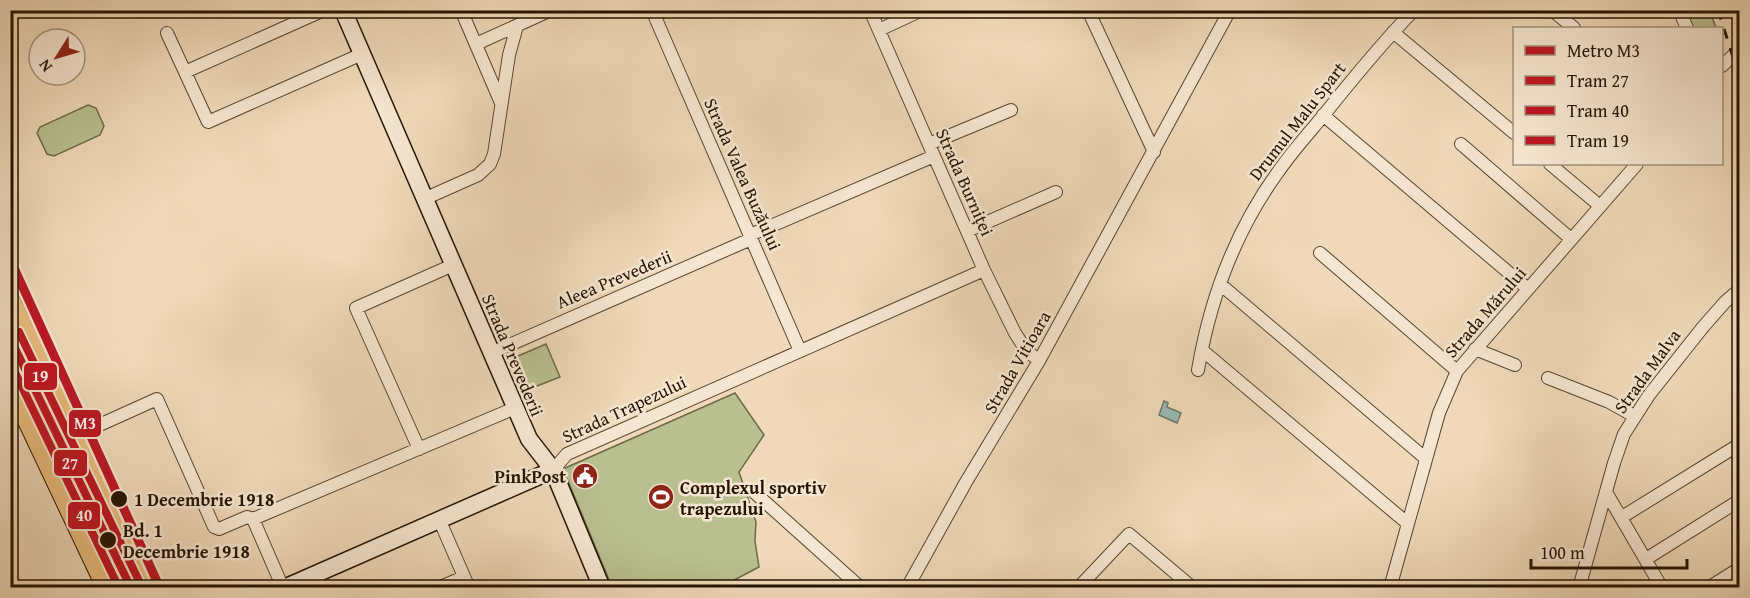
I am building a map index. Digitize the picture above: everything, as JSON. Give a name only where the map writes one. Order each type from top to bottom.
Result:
[{"type":"main road","points":[[10,298],[146,588]]},
{"type":"main road","points":[[10,385],[106,588]]},
{"type":"street","points":[[186,72],[324,10]]},
{"type":"street","name":"Strada Prevederii","points":[[343,10],[515,408],[531,443],[554,470],[602,588]]},
{"type":"street","points":[[461,10],[502,105]]},
{"type":"street","points":[[476,44],[551,10]]},
{"type":"street","name":"Strada Valea Buzăului","points":[[652,10],[800,351]]},
{"type":"street","name":"Strada Burniței","points":[[870,10],[984,270],[1015,333],[1026,350],[1039,361]]},
{"type":"street","points":[[879,30],[922,10]]},
{"type":"street","points":[[1088,10],[1154,152]]},
{"type":"street","name":"Strada Vitioara","points":[[907,588],[966,482],[1039,361],[1230,10]]},
{"type":"street","name":"Drumul Malu Spart","points":[[1198,370],[1210,315],[1220,284],[1232,254],[1263,195],[1279,170],[1354,76],[1414,10]]},
{"type":"street","points":[[1552,10],[1573,27]]},
{"type":"street","points":[[1679,10],[1687,27]]},
{"type":"street","points":[[424,199],[478,175],[490,164],[494,154],[509,56],[517,26]]},
{"type":"street","points":[[1393,32],[1513,131]]},
{"type":"street","points":[[167,33],[208,122],[362,54]]},
{"type":"street","points":[[1723,65],[1740,49]]},
{"type":"street","name":"Aleea Prevederii","points":[[491,353],[751,237],[1011,110]]},
{"type":"street","points":[[1323,115],[1528,289]]},
{"type":"street","points":[[1461,144],[1571,239]]},
{"type":"street","points":[[1551,165],[1600,206]]},
{"type":"street","name":"Strada Mărului","points":[[1390,588],[1425,458],[1443,401],[1457,371],[1636,165]]},
{"type":"street","points":[[967,231],[1056,192]]},
{"type":"street","points":[[1320,253],[1457,371]]},
{"type":"street","points":[[419,449],[356,308],[453,265]]},
{"type":"street","name":"Strada Trapezului","points":[[283,588],[554,470],[567,454],[984,270]]},
{"type":"street","points":[[1220,284],[1425,458]]},
{"type":"street","name":"Strada Malva","points":[[1579,588],[1624,434],[1634,416],[1703,327],[1738,295]]},
{"type":"street","points":[[1475,349],[1515,365]]},
{"type":"street","points":[[1202,350],[1407,524]]},
{"type":"street","points":[[1548,378],[1609,402],[1634,416]]},
{"type":"street","points":[[75,436],[157,399],[214,528],[219,529],[247,517],[253,519],[515,408]]},
{"type":"street","points":[[1622,517],[1740,444]]},
{"type":"street","points":[[1606,492],[1662,588]]},
{"type":"street","points":[[754,493],[861,588]]},
{"type":"street","points":[[1646,559],[1740,500]]},
{"type":"street","points":[[253,519],[283,588]]},
{"type":"street","points":[[438,588],[466,582],[439,519]]},
{"type":"street","points":[[1078,588],[1129,534],[1193,588]]},
{"type":"street","points":[[1708,588],[1740,568]]},
{"type":"green space","points":[[1686,11],[1710,11],[1716,27],[1693,27]]},
{"type":"green space","points":[[88,105],[96,108],[104,126],[100,135],[54,156],[47,154],[37,133],[40,127]]},
{"type":"green space","points":[[546,344],[560,377],[524,391],[511,359]]},
{"type":"green space","name":"Complexul sportiv trapezului","points":[[735,393],[764,435],[739,472],[756,522],[755,541],[759,567],[721,587],[612,587],[563,469]]},
{"type":"water","points":[[1164,401],[1168,403],[1167,407],[1181,413],[1177,423],[1159,415]]},
{"type":"railway","points":[[1718,10],[1740,79]]},
{"type":"metro line","name":"M3","points":[[10,259],[160,588]]},
{"type":"tram line","name":"19","points":[[19,332],[140,583]]},
{"type":"tram line","name":"27","points":[[10,338],[131,588]]},
{"type":"tram line","name":"40","points":[[10,362],[119,588]]},
{"type":"place","name":"PinkPost","points":[[585,476]]},
{"type":"place","name":"Complexul sportiv trapezului","points":[[661,497]]},
{"type":"place","name":"1 Decembrie 1918","points":[[119,499]]},
{"type":"place","name":"Bd. 1 Decembrie 1918","points":[[108,540]]}]
